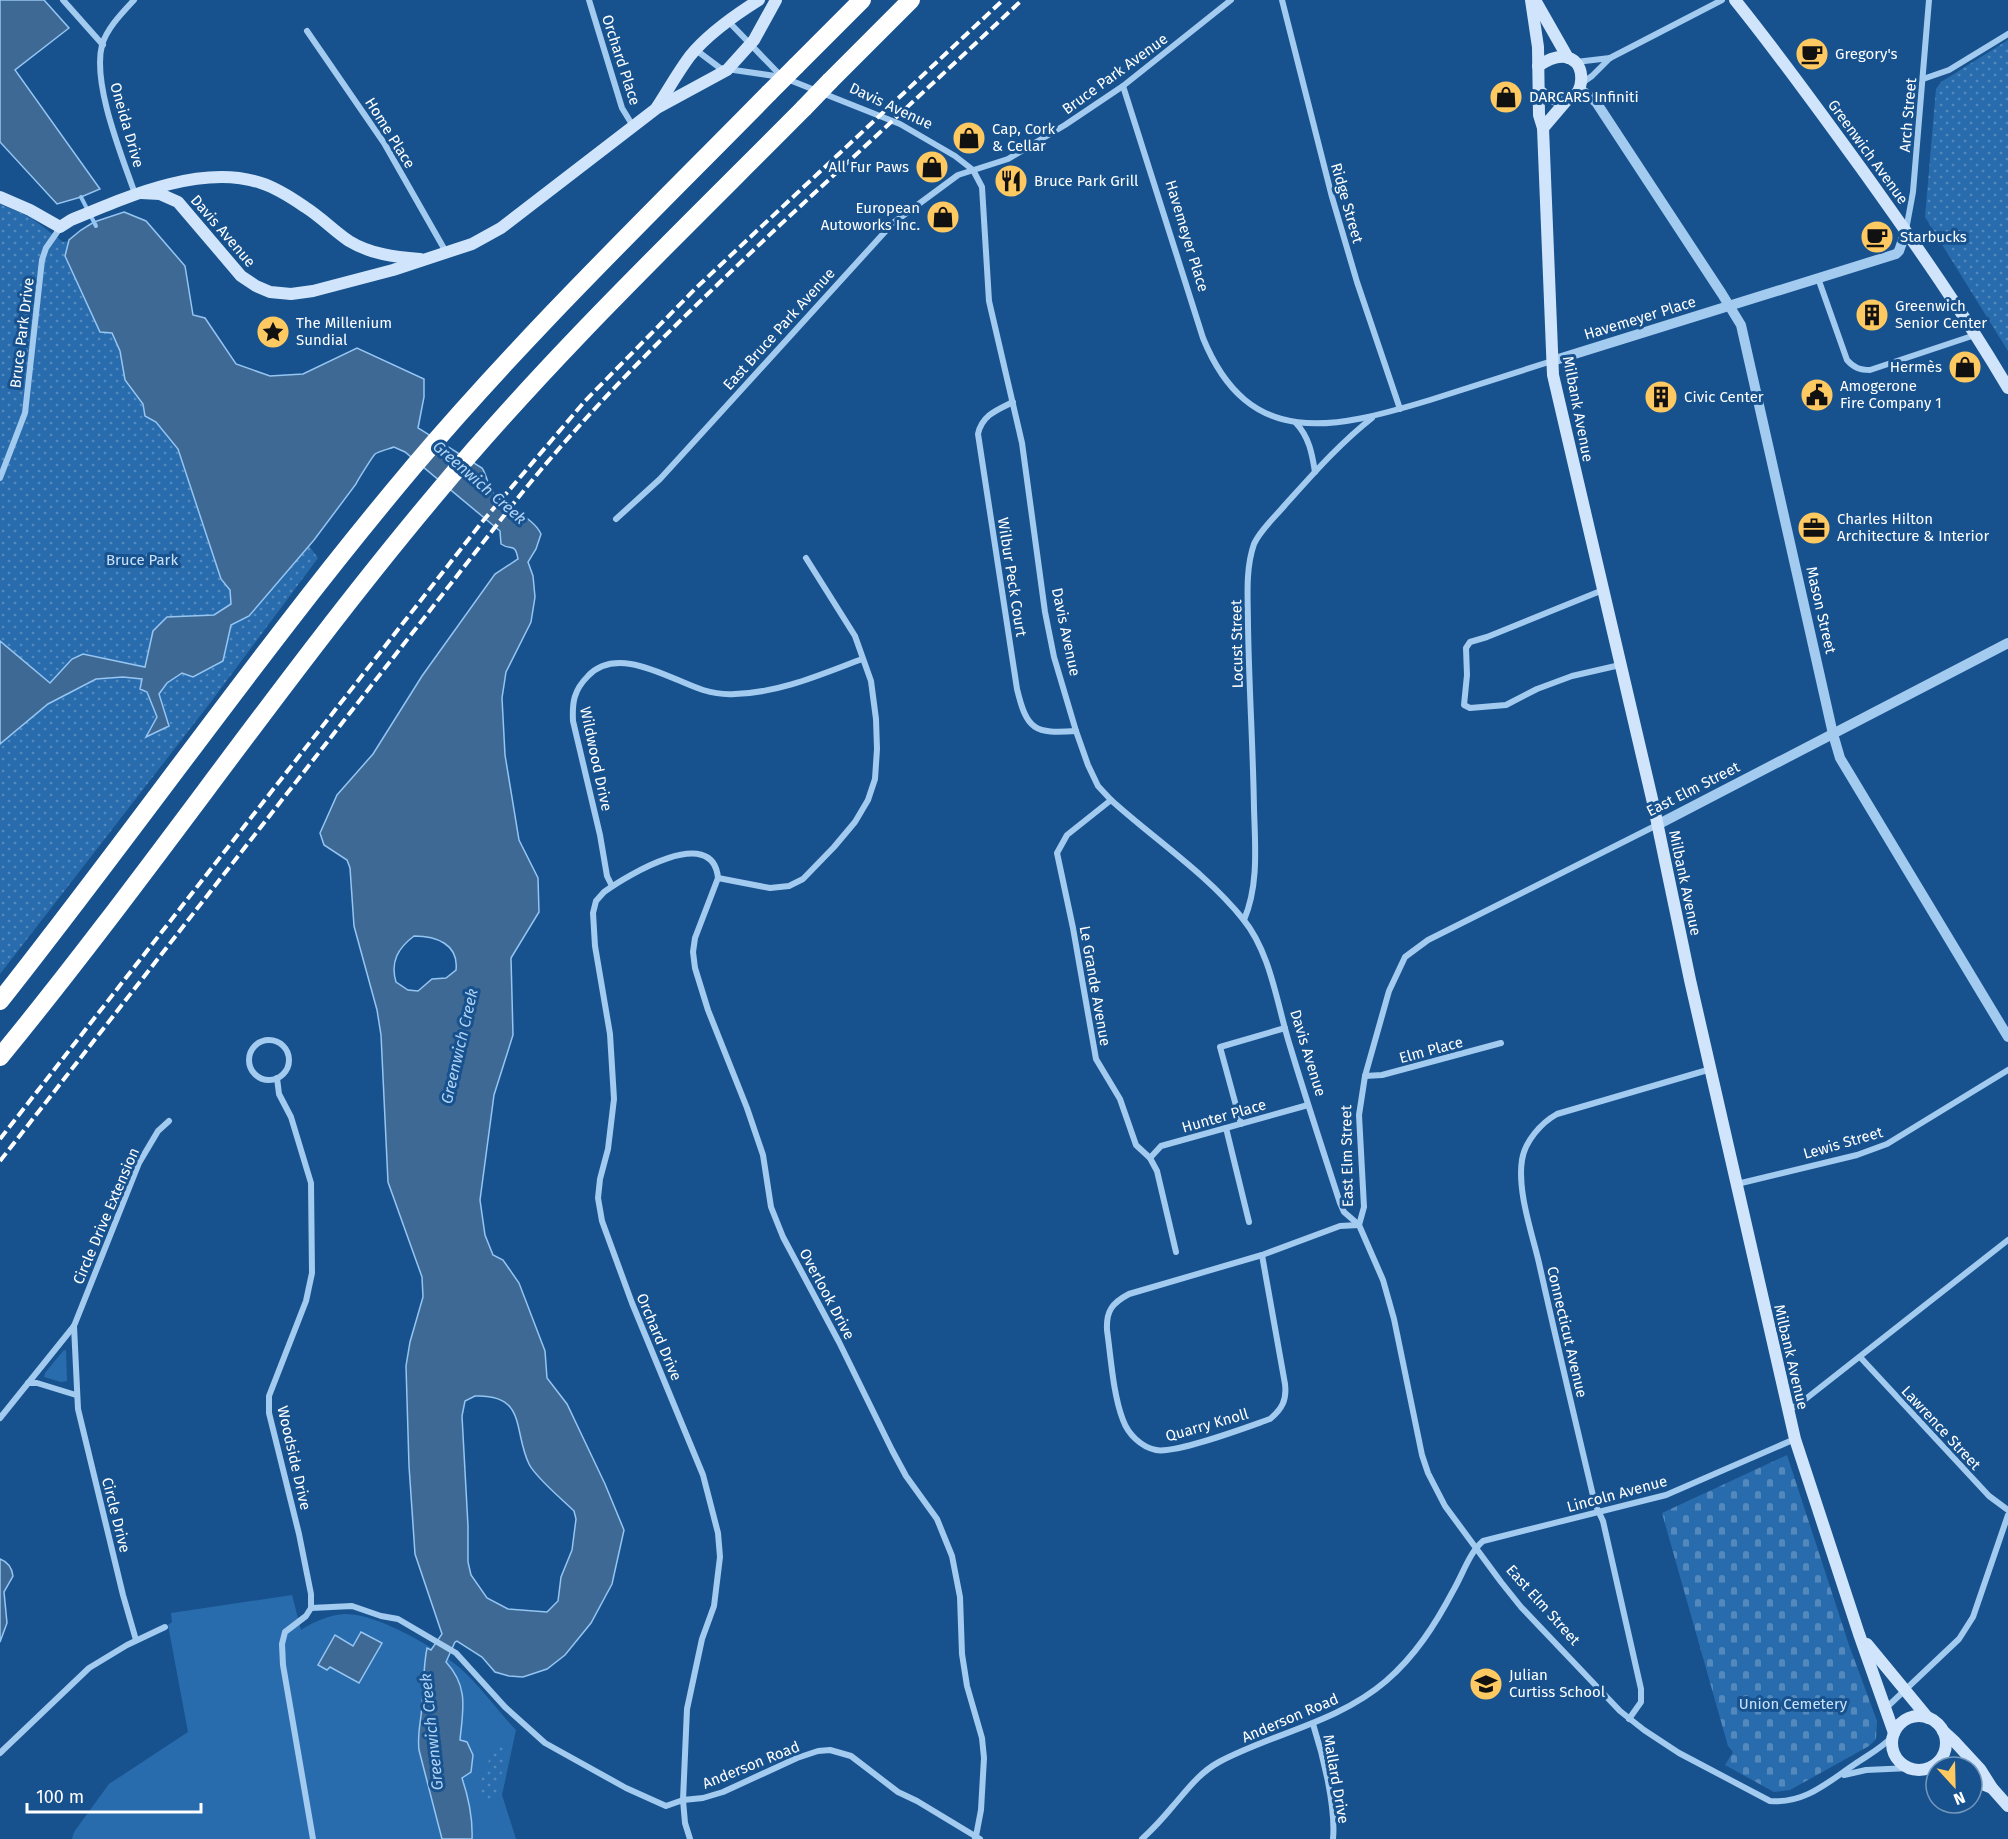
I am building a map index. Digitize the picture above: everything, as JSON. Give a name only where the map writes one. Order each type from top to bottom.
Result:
[{"type":"highway","points":[[0,1001],[329,571],[441,435],[557,309],[862,0]]},
{"type":"highway","points":[[0,1057],[359,589],[438,491],[572,343],[911,0]]},
{"type":"main road","points":[[728,21],[759,0]]},
{"type":"main road","points":[[750,45],[776,0]]},
{"type":"main road","name":"Mason Street","points":[[1533,0],[1581,71],[1581,86]]},
{"type":"main road","name":"Mason Street","points":[[1533,0],[1538,47],[1539,91]]},
{"type":"main road","name":"Greenwich Avenue","points":[[1735,0],[1794,75],[1906,231],[2008,388]]},
{"type":"main road","name":"Davis Avenue","points":[[657,108],[696,50],[728,21]]},
{"type":"main road","name":"Davis Avenue","points":[[138,194],[160,194],[178,202],[241,276],[256,286],[270,292],[291,294],[313,291],[393,270],[472,244],[507,224],[657,108],[727,70],[750,45]]},
{"type":"main road","points":[[1538,66],[1549,59],[1560,56],[1572,60]]},
{"type":"main road","points":[[1544,128],[1566,100],[1575,95],[1581,86]]},
{"type":"main road","points":[[1539,91],[1547,98],[1556,101],[1566,100]]},
{"type":"main road","name":"Milbank Avenue","points":[[1539,91],[1539,115],[1544,128],[1552,362],[1795,1439],[1893,1734]]},
{"type":"main road","name":"Davis Avenue","points":[[60,227],[116,201],[163,184],[200,178],[245,179],[262,183],[285,194],[350,242],[370,251],[421,259]]},
{"type":"main road","points":[[0,197],[60,227]]},
{"type":"main road","name":"Milbank Avenue","points":[[1859,1634],[1928,1718]]},
{"type":"main road","points":[[1924,1770],[1902,1764],[1894,1754],[1893,1734],[1906,1719],[1914,1716],[1928,1718],[1939,1725],[1946,1739],[1943,1755]]},
{"type":"main road","points":[[1943,1731],[1980,1769],[1992,1788],[2008,1806]]},
{"type":"main road","points":[[1984,1785],[1992,1788]]},
{"type":"street","points":[[63,0],[102,45],[113,25],[134,0]]},
{"type":"street","name":"Orchard Place","points":[[589,0],[622,108],[633,126]]},
{"type":"street","name":"Bruce Park Avenue","points":[[973,170],[1008,159],[1065,125],[1123,86],[1231,0]]},
{"type":"street","name":"Ridge Street","points":[[1282,0],[1332,197],[1400,409]]},
{"type":"street","points":[[1581,86],[1610,58],[1722,0]]},
{"type":"street","name":"Arch Street","points":[[1906,231],[1913,192],[1929,0]]},
{"type":"street","name":"Davis Avenue","points":[[728,21],[750,45],[789,72],[846,101],[900,124],[955,156],[973,170],[982,187],[989,301],[1013,402],[1029,488],[1045,612],[1054,657],[1076,731],[1098,786],[1111,800],[1217,891],[1244,920],[1262,952],[1340,1203],[1344,1212],[1359,1225]]},
{"type":"street","name":"Home Place","points":[[307,31],[384,143],[446,252]]},
{"type":"street","points":[[1923,79],[1949,70],[2008,33]]},
{"type":"street","name":"Oneida Drive","points":[[102,45],[102,82],[110,114],[138,194]]},
{"type":"street","name":"Davis Avenue","points":[[696,50],[715,65],[727,70],[789,72]]},
{"type":"street","points":[[1572,60],[1610,58]]},
{"type":"street","name":"Havemeyer Place","points":[[1123,86],[1211,357],[1231,389],[1243,399],[1261,410],[1292,422],[1326,424],[1376,415],[1552,362],[1896,254],[1906,231]]},
{"type":"street","name":"Mason Street","points":[[1581,86],[1596,102],[1740,325],[1840,758],[2008,1036]]},
{"type":"street","name":"East Bruce Park Avenue","points":[[616,519],[660,479],[893,223],[958,175],[973,170]]},
{"type":"street","name":"Bruce Park Drive","points":[[0,478],[24,413],[42,260],[46,248],[60,227]]},
{"type":"street","points":[[1818,278],[1847,360],[1860,370],[1870,370],[1975,335]]},
{"type":"street","name":"Wilbur Peck Court","points":[[1013,402],[986,416],[980,424],[978,434],[1017,689],[1022,712],[1037,729],[1052,733],[1076,731]]},
{"type":"street","name":"Locust Street","points":[[1244,920],[1251,904],[1255,861],[1248,570],[1254,545],[1258,536],[1315,472],[1347,438],[1376,415]]},
{"type":"street","points":[[1292,422],[1306,436],[1310,444],[1315,472]]},
{"type":"street","points":[[612,886],[670,857],[695,853],[713,862],[717,870],[717,878],[770,888],[789,886],[803,879],[813,870],[855,822],[868,800],[875,779],[877,748],[875,698],[855,636],[806,558]]},
{"type":"street","points":[[1603,590],[1470,642],[1466,648],[1467,675],[1464,705],[1470,708],[1506,705],[1537,689],[1572,676],[1620,665]]},
{"type":"street","name":"East Elm Street","points":[[1893,1734],[1878,1750],[1854,1764],[1840,1776],[1801,1798],[1782,1802],[1770,1801],[1679,1753],[1629,1719],[1521,1607],[1445,1506],[1428,1473],[1417,1431],[1395,1319],[1383,1281],[1359,1225],[1364,1207],[1359,1115],[1365,1076],[1389,991],[1401,964],[1414,949],[2008,643]]},
{"type":"street","name":"Wildwood Drive","points":[[612,886],[607,876],[600,835],[573,721],[572,702],[575,693],[590,673],[599,667],[619,663],[669,675],[704,690],[735,694],[774,689],[862,659]]},
{"type":"street","name":"Le Grande Avenue","points":[[1111,800],[1067,835],[1057,853],[1096,1059],[1120,1099],[1136,1145],[1150,1158],[1157,1171],[1176,1252]]},
{"type":"street","name":"Overlook Drive","points":[[717,878],[695,938],[693,952],[695,968],[708,1010],[763,1155],[771,1207],[783,1237],[839,1342],[892,1450],[906,1476],[937,1519],[952,1556],[960,1598],[962,1654],[967,1686],[982,1738],[984,1758],[977,1838]]},
{"type":"street","name":"Orchard Drive","points":[[612,886],[596,901],[593,913],[595,946],[610,1034],[615,1099],[598,1198],[602,1221],[632,1303],[703,1475],[719,1541],[720,1557],[714,1606],[702,1639],[687,1709],[683,1800],[685,1823],[690,1839]]},
{"type":"street","points":[[1241,1124],[1220,1047],[1285,1028]]},
{"type":"street","points":[[273,1040],[284,1046],[287,1051],[289,1063],[285,1072],[278,1078],[261,1079],[252,1070],[249,1062],[250,1052],[260,1042],[273,1040]]},
{"type":"street","name":"Elm Place","points":[[1365,1076],[1382,1075],[1501,1043]]},
{"type":"street","name":"Connecticut Avenue","points":[[1629,1719],[1641,1702],[1641,1689],[1603,1521],[1595,1504],[1523,1195],[1522,1160],[1526,1148],[1540,1127],[1557,1114],[1711,1069]]},
{"type":"street","name":"Lewis Street","points":[[1737,1184],[1857,1155],[1887,1144],[2008,1070]]},
{"type":"street","name":"Woodside Drive","points":[[278,1078],[279,1094],[291,1117],[311,1183],[312,1273],[306,1301],[269,1396],[269,1413],[299,1534],[311,1594],[311,1608]]},
{"type":"street","name":"Hunter Place","points":[[1150,1158],[1161,1146],[1308,1105]]},
{"type":"street","name":"Circle Drive Extension","points":[[74,1326],[139,1163],[158,1131],[169,1121]]},
{"type":"street","points":[[1226,1128],[1249,1222]]},
{"type":"street","name":"Quarry Knoll","points":[[1262,1255],[1287,1394],[1280,1411],[1270,1419],[1180,1448],[1157,1451],[1146,1447],[1136,1440],[1123,1420],[1107,1330],[1107,1318],[1111,1306],[1129,1294],[1262,1255],[1340,1226],[1359,1225]]},
{"type":"street","points":[[1788,1410],[1798,1405],[2008,1240]]},
{"type":"street","points":[[0,1418],[74,1326]]},
{"type":"street","name":"Circle Drive","points":[[74,1326],[76,1395],[103,1515],[136,1640]]},
{"type":"street","name":"Lawrence Street","points":[[1860,1357],[1989,1496],[2008,1513]]},
{"type":"street","points":[[28,1383],[37,1383],[76,1395]]},
{"type":"street","name":"Lincoln Avenue","points":[[1475,1548],[1483,1541],[1666,1495],[1795,1439]]},
{"type":"street","points":[[1886,1708],[1967,1630],[2008,1513]]},
{"type":"street","name":"Anderson Road","points":[[1142,1839],[1172,1808],[1197,1777],[1217,1763],[1313,1724],[1363,1698],[1402,1667],[1421,1645],[1436,1622],[1475,1548]]},
{"type":"street","name":"Anderson Road","points":[[311,1608],[325,1609],[339,1606],[364,1609],[381,1616],[398,1619],[456,1653],[505,1707],[545,1743],[626,1788],[666,1806],[723,1792],[797,1758],[818,1751],[830,1750],[851,1755],[898,1792],[977,1838]]},
{"type":"street","points":[[311,1608],[306,1617],[285,1632],[282,1644],[283,1665],[313,1839]]},
{"type":"street","points":[[0,1753],[89,1668],[136,1640],[165,1627]]},
{"type":"street","name":"Mallard Drive","points":[[1313,1724],[1330,1796],[1334,1839]]},
{"type":"street","name":"East Elm Street","points":[[1840,1776],[1866,1770],[1910,1768]]},
{"type":"green space","points":[[2008,40],[2008,351],[1925,217],[1936,89],[1941,82]]},
{"type":"green space","name":"Bruce Park","points":[[0,204],[30,217],[63,242],[80,240],[318,558],[210,703],[0,974]]},
{"type":"green space","points":[[66,1350],[67,1381],[61,1382],[44,1377],[45,1373]]},
{"type":"green space","name":"Union Cemetery","points":[[1787,1455],[1849,1645],[1877,1721],[1876,1739],[1869,1746],[1790,1790],[1774,1792],[1725,1765],[1733,1752],[1728,1746],[1662,1513]]},
{"type":"green space","points":[[292,1595],[301,1630],[321,1619],[344,1614],[372,1619],[405,1633],[436,1651],[475,1682],[516,1730],[502,1795],[516,1839],[72,1839],[74,1832],[109,1784],[188,1732],[168,1625],[172,1622],[171,1613]]},
{"type":"green space","points":[[493,1746],[507,1748],[496,1799],[484,1801],[479,1792],[480,1783]]},
{"type":"water","points":[[0,0],[44,0],[69,28],[15,70],[100,189],[57,204],[0,142]]},
{"type":"water","points":[[124,212],[146,221],[185,266],[193,315],[205,318],[236,364],[270,376],[303,374],[357,348],[424,379],[424,397],[418,428],[482,468],[494,494],[532,523],[541,534],[528,562],[533,576],[535,597],[531,622],[506,672],[502,698],[505,755],[519,840],[538,878],[539,912],[511,958],[513,1035],[494,1095],[480,1200],[485,1235],[493,1255],[503,1260],[519,1283],[545,1351],[547,1378],[567,1404],[624,1530],[612,1584],[591,1623],[565,1655],[547,1669],[523,1677],[495,1672],[482,1657],[457,1641],[455,1642],[446,1662],[458,1680],[463,1699],[460,1740],[467,1742],[473,1755],[471,1772],[462,1778],[470,1808],[472,1839],[442,1839],[419,1750],[427,1648],[431,1650],[442,1634],[415,1554],[409,1466],[406,1366],[410,1342],[423,1297],[422,1277],[388,1182],[381,1035],[377,1010],[354,926],[350,868],[347,860],[324,845],[320,833],[337,795],[373,754],[422,676],[495,574],[518,559],[517,554],[514,549],[501,544],[500,531],[405,452],[394,447],[381,451],[375,454],[356,484],[314,540],[249,616],[231,625],[223,661],[193,677],[182,673],[167,683],[159,694],[169,726],[146,737],[157,717],[147,692],[140,689],[142,679],[123,677],[96,679],[48,704],[0,744],[0,641],[50,683],[72,659],[83,654],[145,667],[153,631],[167,617],[214,615],[231,604],[230,590],[221,579],[178,449],[156,422],[145,416],[143,404],[125,380],[120,351],[112,333],[100,332],[65,256],[69,240],[94,222]],"holes":[[[414,936],[444,943],[450,948],[456,961],[456,970],[446,978],[432,979],[418,991],[408,990],[396,982],[394,975],[397,956]],[[475,1396],[492,1397],[503,1401],[511,1408],[516,1417],[524,1452],[532,1470],[574,1511],[576,1519],[572,1550],[561,1577],[558,1601],[547,1612],[508,1609],[487,1598],[471,1575],[468,1562],[462,1416],[465,1401]]]},
{"type":"water","points":[[0,1559],[9,1566],[13,1576],[4,1592],[7,1623],[0,1642]]},
{"type":"water","points":[[361,1632],[382,1643],[359,1683],[330,1667],[327,1670],[318,1665],[335,1635],[353,1646]]},
{"type":"waterway","name":"Greenwich Creek","points":[[81,197],[96,226]]},
{"type":"railway","points":[[0,1139],[482,522],[585,401],[697,287],[1003,0]]},
{"type":"railway","points":[[0,1161],[547,462],[611,392],[711,291],[1022,0]]},
{"type":"place","name":"Gregory's","points":[[1812,54]]},
{"type":"place","name":"DARCARS Infiniti","points":[[1506,97]]},
{"type":"place","name":"Cap, Cork & Cellar","points":[[969,138]]},
{"type":"place","name":"All Fur Paws","points":[[932,167]]},
{"type":"place","name":"Bruce Park Grill","points":[[1011,181]]},
{"type":"place","name":"European Autoworks Inc.","points":[[943,217]]},
{"type":"place","name":"Starbucks","points":[[1877,237]]},
{"type":"place","name":"Greenwich Senior Center","points":[[1872,315]]},
{"type":"place","name":"The Millenium Sundial","points":[[273,332]]},
{"type":"place","name":"Hermès","points":[[1965,367]]},
{"type":"place","name":"Amogerone Fire Company 1","points":[[1817,395]]},
{"type":"place","name":"Civic Center","points":[[1661,397]]},
{"type":"place","name":"Charles Hilton Architecture & Interior","points":[[1814,528]]},
{"type":"place","name":"Julian Curtiss School","points":[[1486,1684]]}]
